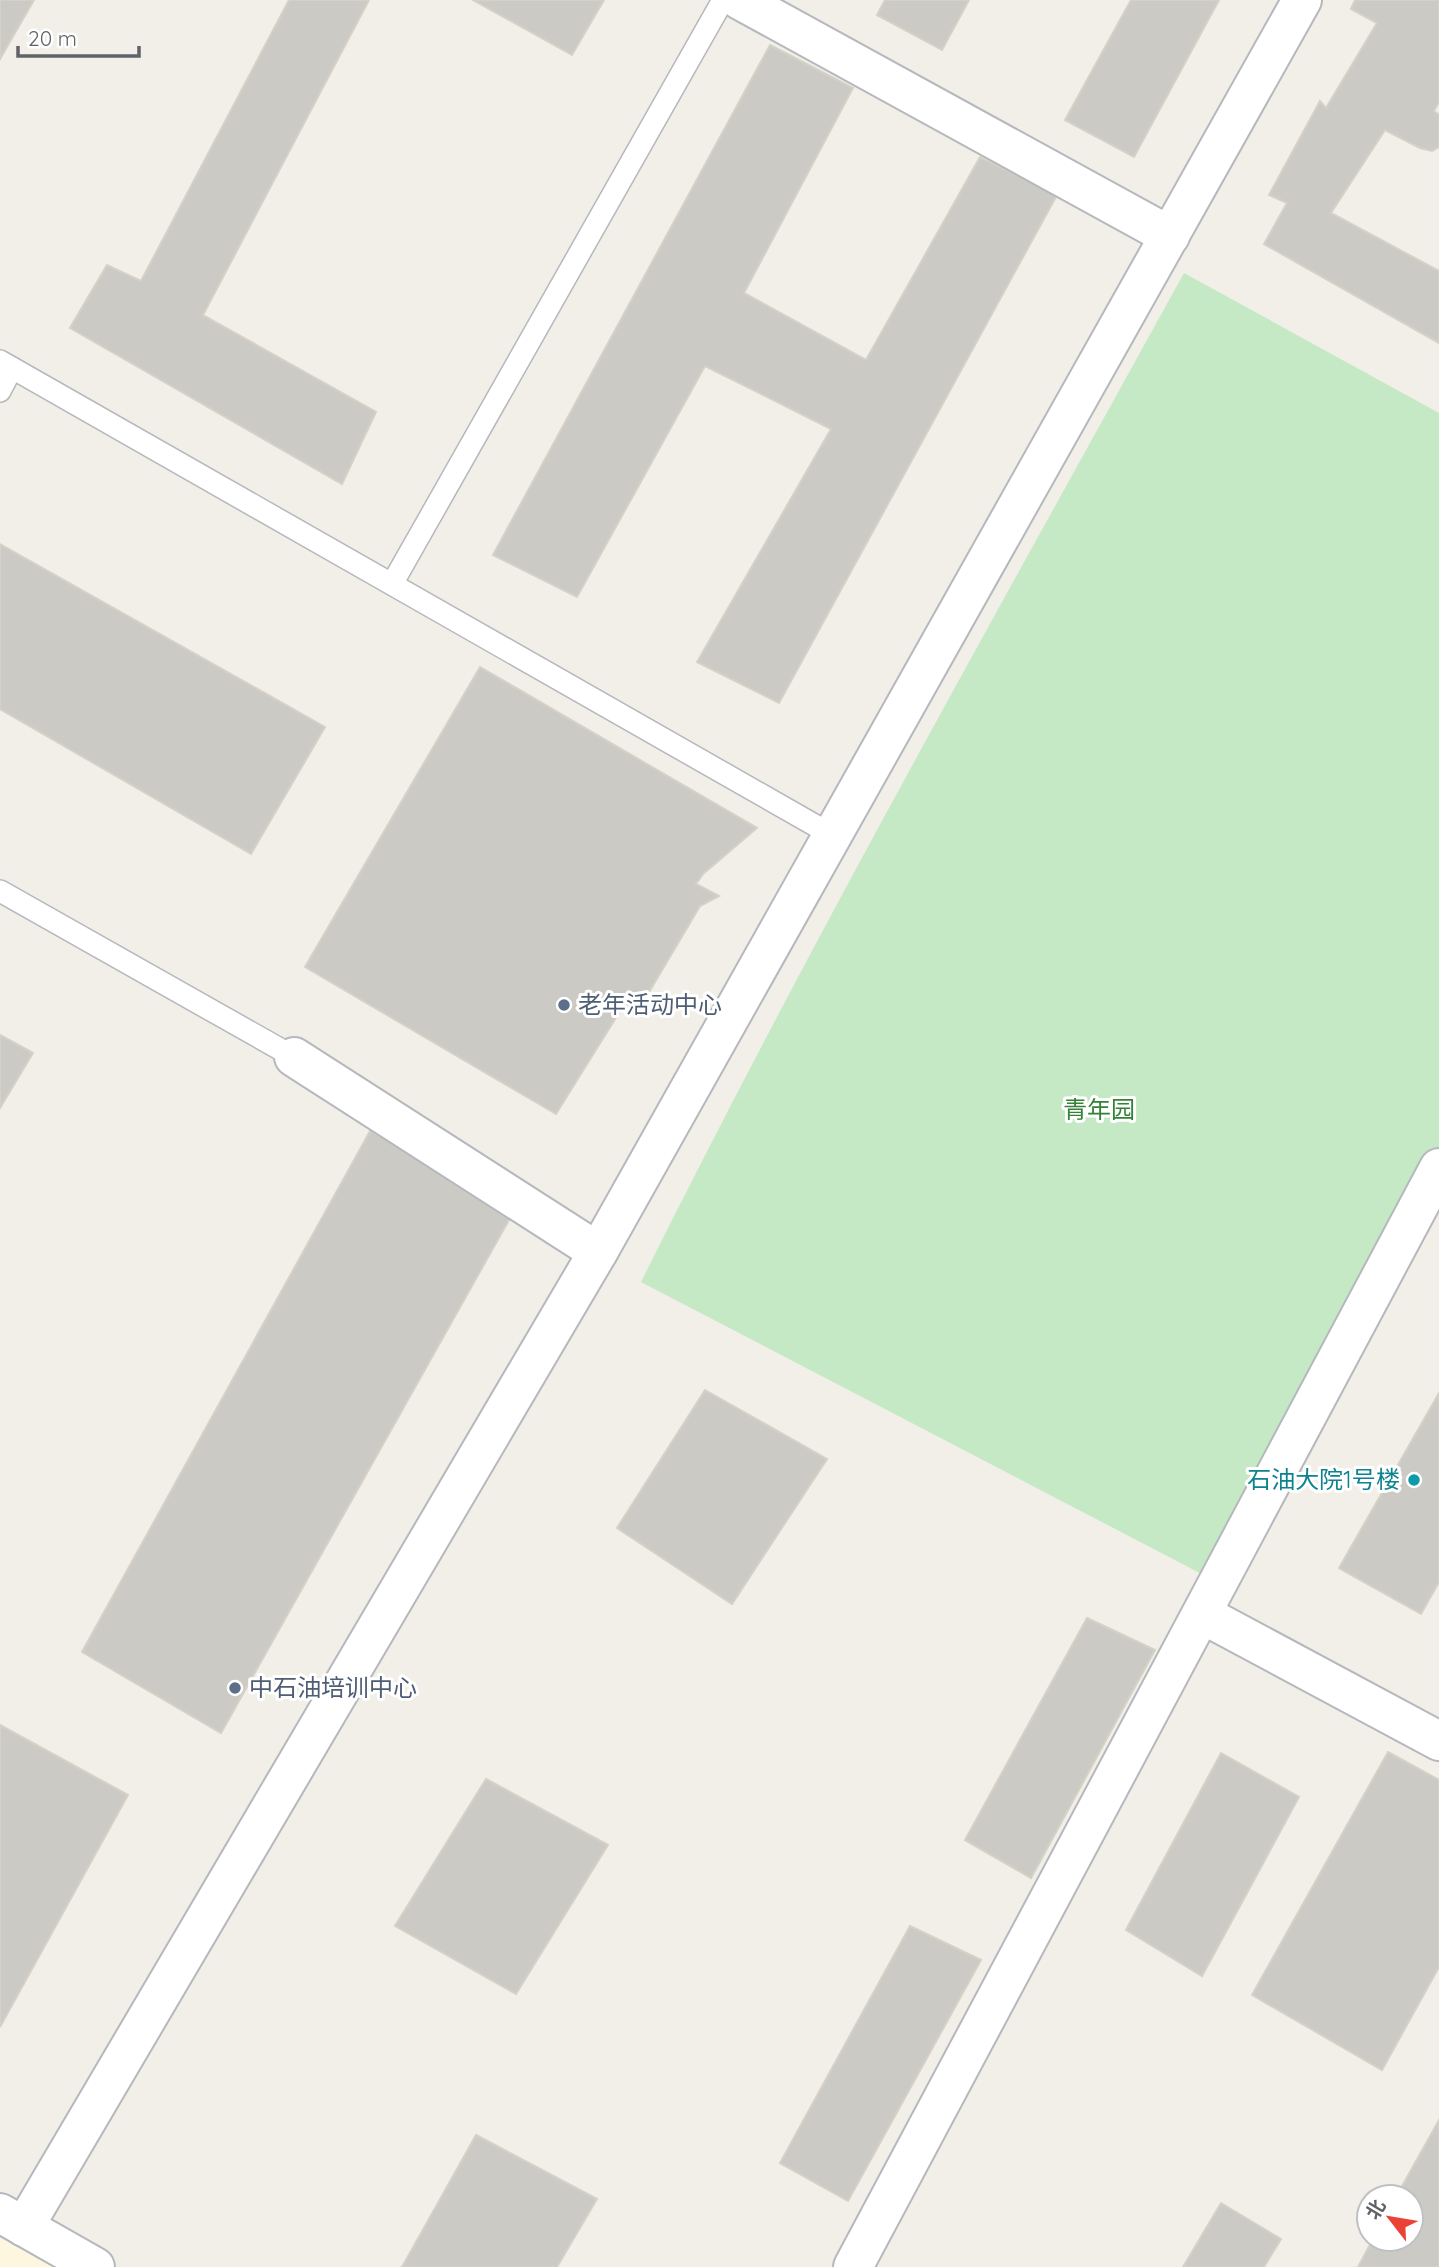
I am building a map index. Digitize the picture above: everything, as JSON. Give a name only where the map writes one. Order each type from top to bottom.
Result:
[{"type":"street","points":[[740,0],[1170,236]]},
{"type":"street","points":[[94,2267],[12,2220],[598,1252],[1302,0]]},
{"type":"street","points":[[295,1057],[598,1252]]},
{"type":"street","points":[[853,2267],[1439,1168]]},
{"type":"street","points":[[1202,1614],[1439,1741]]},
{"type":"lane","points":[[392,584],[723,0]]},
{"type":"lane","points":[[0,391],[6,365],[832,835]]},
{"type":"lane","points":[[0,891],[295,1057]]},
{"type":"shaded area","points":[[0,2213],[94,2267],[0,2267]]},
{"type":"green space","name":"青年园","points":[[1184,273],[1439,413],[1439,1168],[1219,1583],[641,1282],[839,901]]},
{"type":"building","points":[[0,0],[34,0],[0,59]]},
{"type":"building","points":[[289,0],[369,0],[203,315],[376,412],[342,484],[70,328],[107,265],[141,281]]},
{"type":"building","points":[[473,0],[604,0],[572,55]]},
{"type":"building","points":[[885,0],[969,0],[942,50],[877,15]]},
{"type":"building","points":[[1131,0],[1219,0],[1134,157],[1065,120]]},
{"type":"building","points":[[1355,0],[1439,0],[1439,102],[1434,111],[1439,115],[1439,147],[1432,151],[1420,148],[1385,130],[1331,213],[1439,271],[1439,343],[1264,244],[1287,203],[1269,195],[1320,101],[1326,108],[1377,23],[1351,9]]},
{"type":"building","points":[[770,45],[853,88],[744,293],[866,360],[980,157],[1057,195],[779,703],[697,662],[831,429],[705,366],[577,597],[493,555]]},
{"type":"building","points":[[0,544],[325,727],[251,854],[0,709]]},
{"type":"building","points":[[480,667],[757,828],[703,874],[696,884],[719,896],[700,906],[642,1004],[645,1017],[622,1008],[556,1114],[305,967]]},
{"type":"building","points":[[0,1035],[33,1053],[0,1108]]},
{"type":"building","points":[[370,1131],[514,1211],[221,1733],[82,1652]]},
{"type":"building","points":[[705,1390],[827,1459],[732,1604],[617,1528]]},
{"type":"building","name":"石油大院1号楼","points":[[1439,1393],[1439,1582],[1421,1614],[1339,1568]]},
{"type":"building","points":[[1087,1618],[1155,1650],[1031,1878],[965,1840]]},
{"type":"building","points":[[0,1725],[128,1795],[0,2027]]},
{"type":"building","points":[[1388,1752],[1439,1780],[1439,1967],[1382,2070],[1252,1995]]},
{"type":"building","points":[[1221,1753],[1299,1797],[1202,1976],[1126,1930]]},
{"type":"building","points":[[486,1779],[608,1845],[516,1994],[395,1926]]},
{"type":"building","points":[[910,1926],[981,1960],[848,2201],[780,2163]]},
{"type":"building","points":[[1439,2120],[1439,2267],[1358,2267],[1366,2253],[1425,2253],[1425,2183],[1404,2183]]},
{"type":"building","points":[[476,2135],[597,2199],[557,2267],[402,2267]]},
{"type":"building","points":[[1221,2203],[1281,2239],[1264,2267],[1183,2267]]},
{"type":"place","name":"老年活动中心","points":[[564,1005]]},
{"type":"place","name":"石油大院1号楼","points":[[1414,1480]]},
{"type":"place","name":"中石油培训中心","points":[[235,1688]]}]
